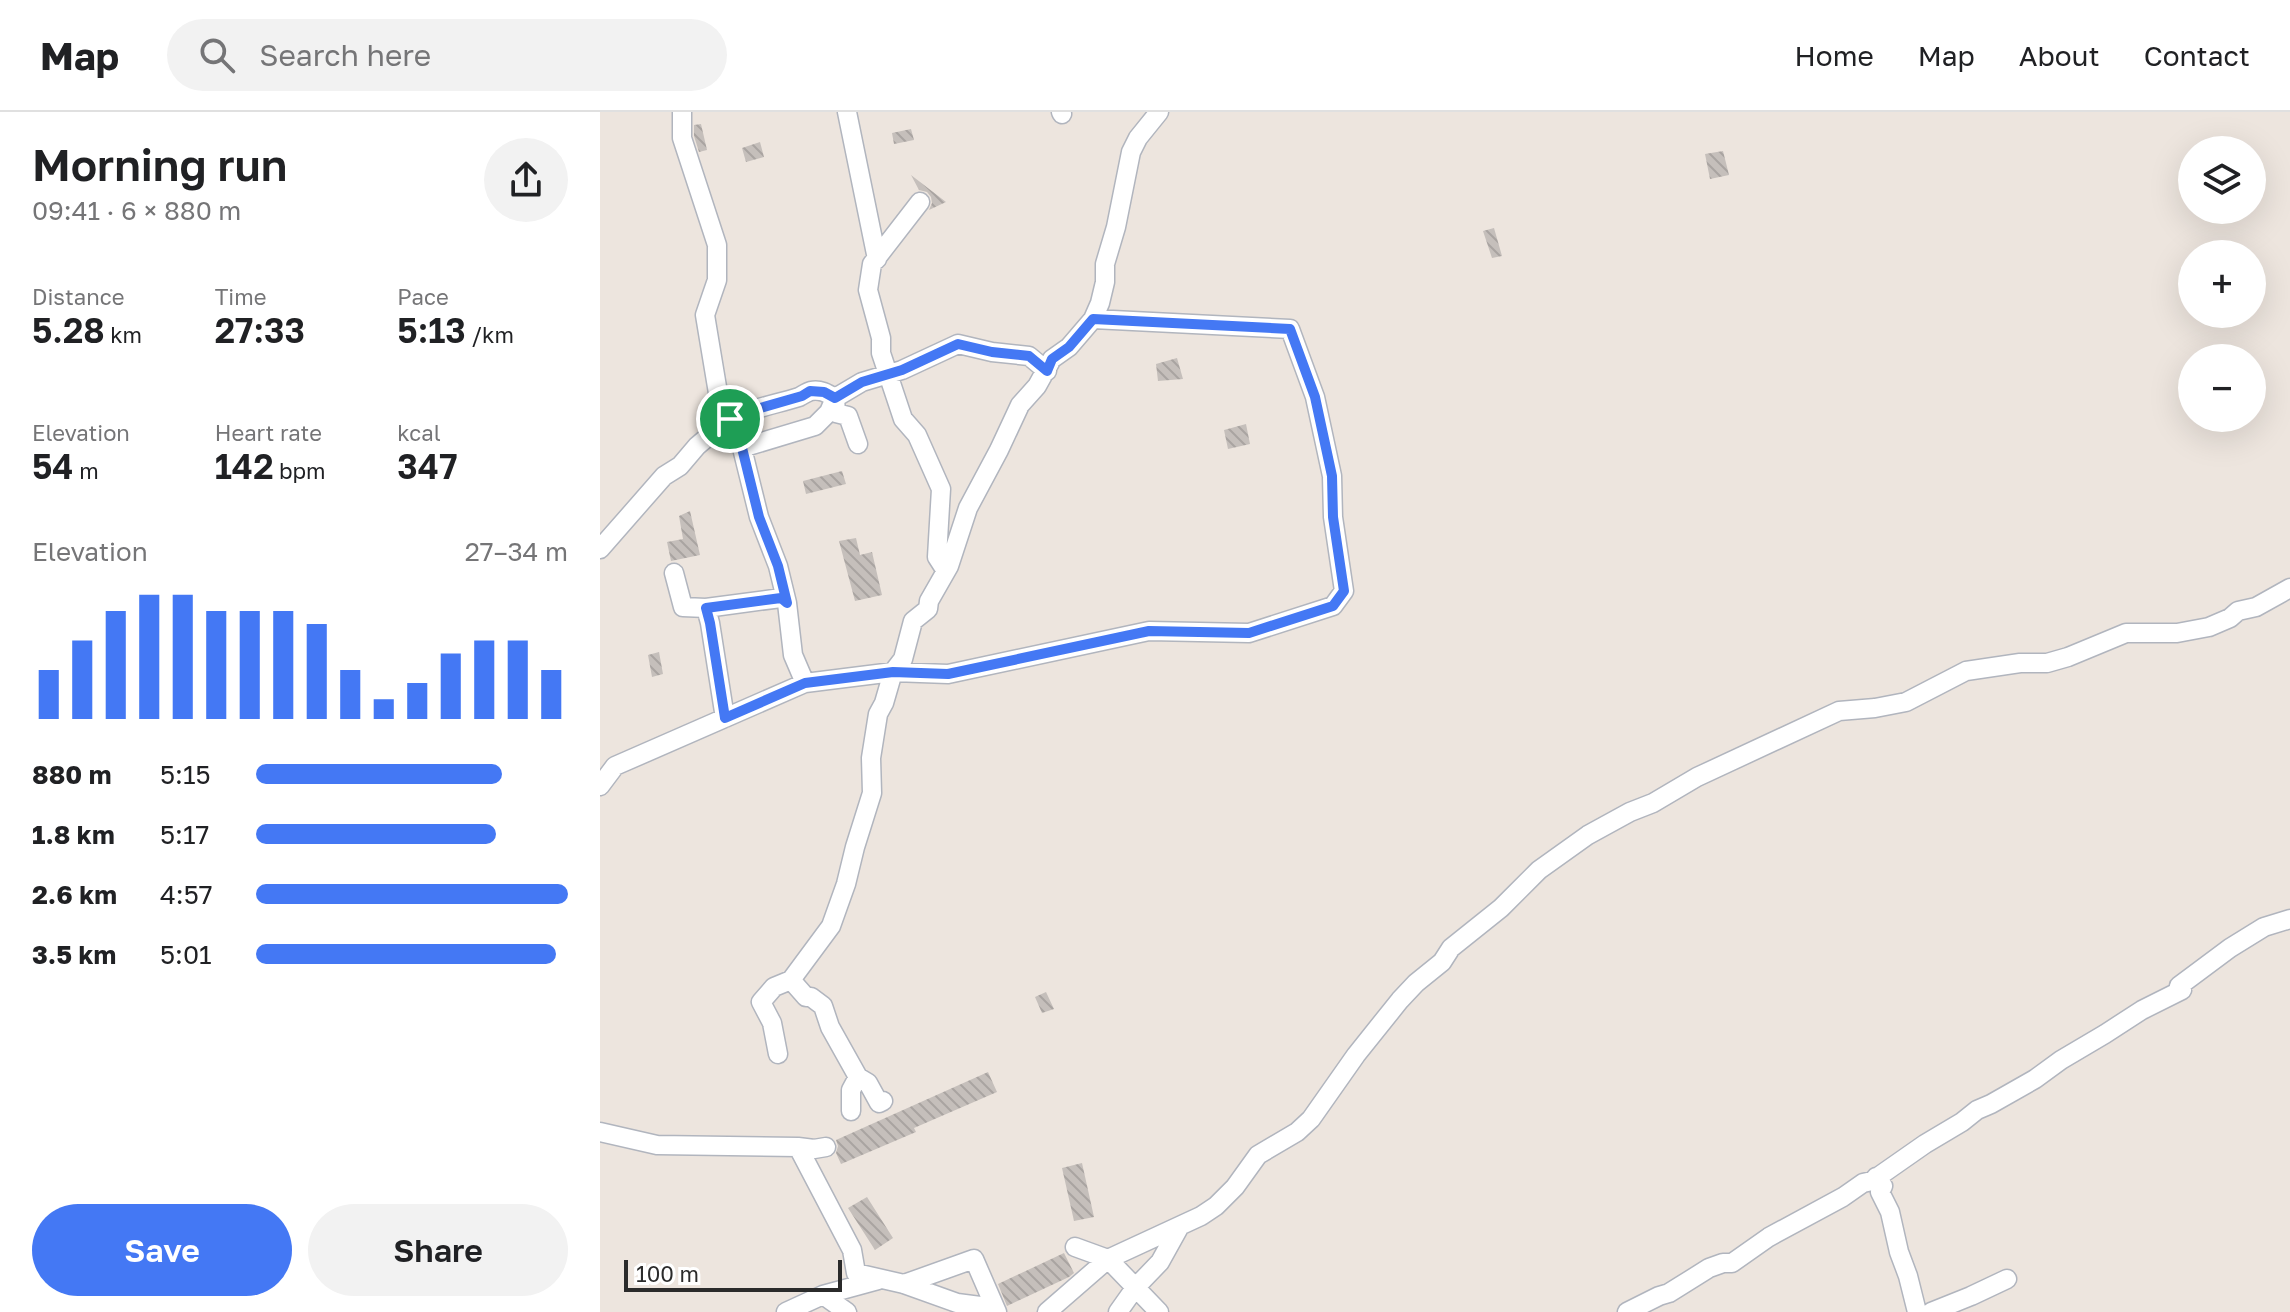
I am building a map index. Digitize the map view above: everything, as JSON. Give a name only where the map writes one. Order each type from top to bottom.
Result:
[{"type":"street","points":[[682,112],[682,138],[717,245],[717,280],[705,315],[719,399],[778,566],[787,603],[793,655],[805,683]]},
{"type":"street","points":[[847,112],[877,259]]},
{"type":"street","points":[[778,1054],[772,1023],[761,1002],[774,987],[791,980],[831,926],[872,793],[871,758],[878,714],[893,672],[903,659],[913,621],[928,609],[929,601],[946,571],[968,508],[1020,405],[1037,386],[1052,359],[1069,347],[1093,319],[1105,282],[1105,264],[1131,152],[1159,112]]},
{"type":"street","points":[[920,202],[872,264],[868,290],[881,338],[880,376],[903,419],[917,435],[941,489],[937,557],[946,571]]},
{"type":"street","points":[[600,786],[615,766],[805,683],[893,672],[948,674],[1149,631],[1249,633],[1333,606],[1344,591],[1333,517],[1332,476],[1315,397],[1290,329],[1093,319]]},
{"type":"street","points":[[600,549],[664,476],[680,466],[697,446],[731,432],[815,426],[829,412],[835,398],[862,382],[930,359],[958,344],[1029,356],[1047,371]]},
{"type":"street","points":[[731,432],[750,411],[810,391],[824,392],[835,398]]},
{"type":"street","points":[[835,398],[836,413],[848,416],[858,444]]},
{"type":"street","points":[[674,573],[683,607],[706,608],[781,598],[787,603]]},
{"type":"street","points":[[1047,1312],[1108,1259],[1216,1206],[1235,1187],[1258,1155],[1297,1132],[1311,1119],[1356,1055],[1416,983],[1442,962],[1451,948],[1501,908],[1539,870],[1588,835],[1697,777],[1839,711],[1906,702],[1966,671],[2020,663],[2047,663],[2126,633],[2177,633],[2209,627],[2290,588]]},
{"type":"street","points":[[706,608],[725,718]]},
{"type":"street","points":[[1627,1312],[1669,1293],[1709,1268],[1732,1263],[1769,1237],[1876,1177],[1977,1110],[2035,1079],[2142,1010],[2182,990],[2179,986],[2264,927],[2290,919]]},
{"type":"street","points":[[791,980],[806,997],[823,1006],[830,1027],[858,1077],[868,1083],[879,1103],[883,1101]]},
{"type":"street","points":[[851,1111],[851,1090],[858,1077]]},
{"type":"street","points":[[600,1132],[657,1145],[817,1150],[852,1250],[856,1273],[904,1284],[957,1303],[988,1307],[995,1312]]},
{"type":"street","points":[[1876,1177],[1883,1186],[1880,1192],[1890,1212],[1917,1312]]},
{"type":"street","points":[[1118,1312],[1135,1288],[1160,1262],[1180,1226]]},
{"type":"street","points":[[1075,1247],[1108,1259],[1159,1312]]},
{"type":"street","points":[[904,1284],[974,1259],[995,1312]]},
{"type":"street","points":[[1931,1312],[2007,1279]]},
{"type":"street","points":[[786,1312],[823,1295],[878,1280]]},
{"type":"street","points":[[1068,1312],[1074,1288]]},
{"type":"street","points":[[823,1295],[847,1312]]},
{"type":"building","points":[[701,124],[707,150],[699,152],[694,125]]},
{"type":"building","points":[[911,129],[914,140],[894,144],[892,133]]},
{"type":"building","points":[[760,142],[764,157],[746,162],[742,148]]},
{"type":"building","points":[[1723,151],[1729,175],[1710,179],[1705,154]]},
{"type":"building","points":[[911,175],[946,202],[929,210],[931,197],[919,190]]},
{"type":"building","points":[[1494,228],[1502,256],[1492,258],[1483,231]]},
{"type":"building","points":[[1177,358],[1183,379],[1158,381],[1156,364]]},
{"type":"building","points":[[1246,424],[1250,444],[1228,449],[1224,430]]},
{"type":"building","points":[[842,471],[846,484],[806,494],[803,481]]},
{"type":"building","points":[[690,511],[700,555],[671,561],[667,542],[683,539],[679,516]]},
{"type":"building","points":[[856,538],[860,555],[872,552],[882,595],[855,601],[839,541]]},
{"type":"building","points":[[659,652],[663,674],[652,677],[648,655]]},
{"type":"building","points":[[1046,992],[1054,1009],[1042,1013],[1035,997]]},
{"type":"building","points":[[988,1072],[997,1092],[841,1164],[836,1153],[836,1140]]},
{"type":"building","points":[[1082,1163],[1094,1217],[1074,1221],[1062,1168]]},
{"type":"building","points":[[867,1197],[893,1238],[875,1250],[848,1208]]},
{"type":"building","points":[[1064,1253],[1074,1273],[1007,1306],[998,1284]]},
{"type":"route","points":[[1093,319],[1290,329],[1315,397],[1332,476],[1333,517],[1344,591],[1333,606],[1249,633],[1149,631],[948,674],[893,672],[805,683],[725,718],[706,608],[781,598],[787,603],[778,566],[759,517],[742,448],[730,419],[810,391],[824,392],[835,398],[862,382],[930,359],[958,344],[1029,356],[1047,371],[1052,359],[1069,347],[1093,319]]}]
